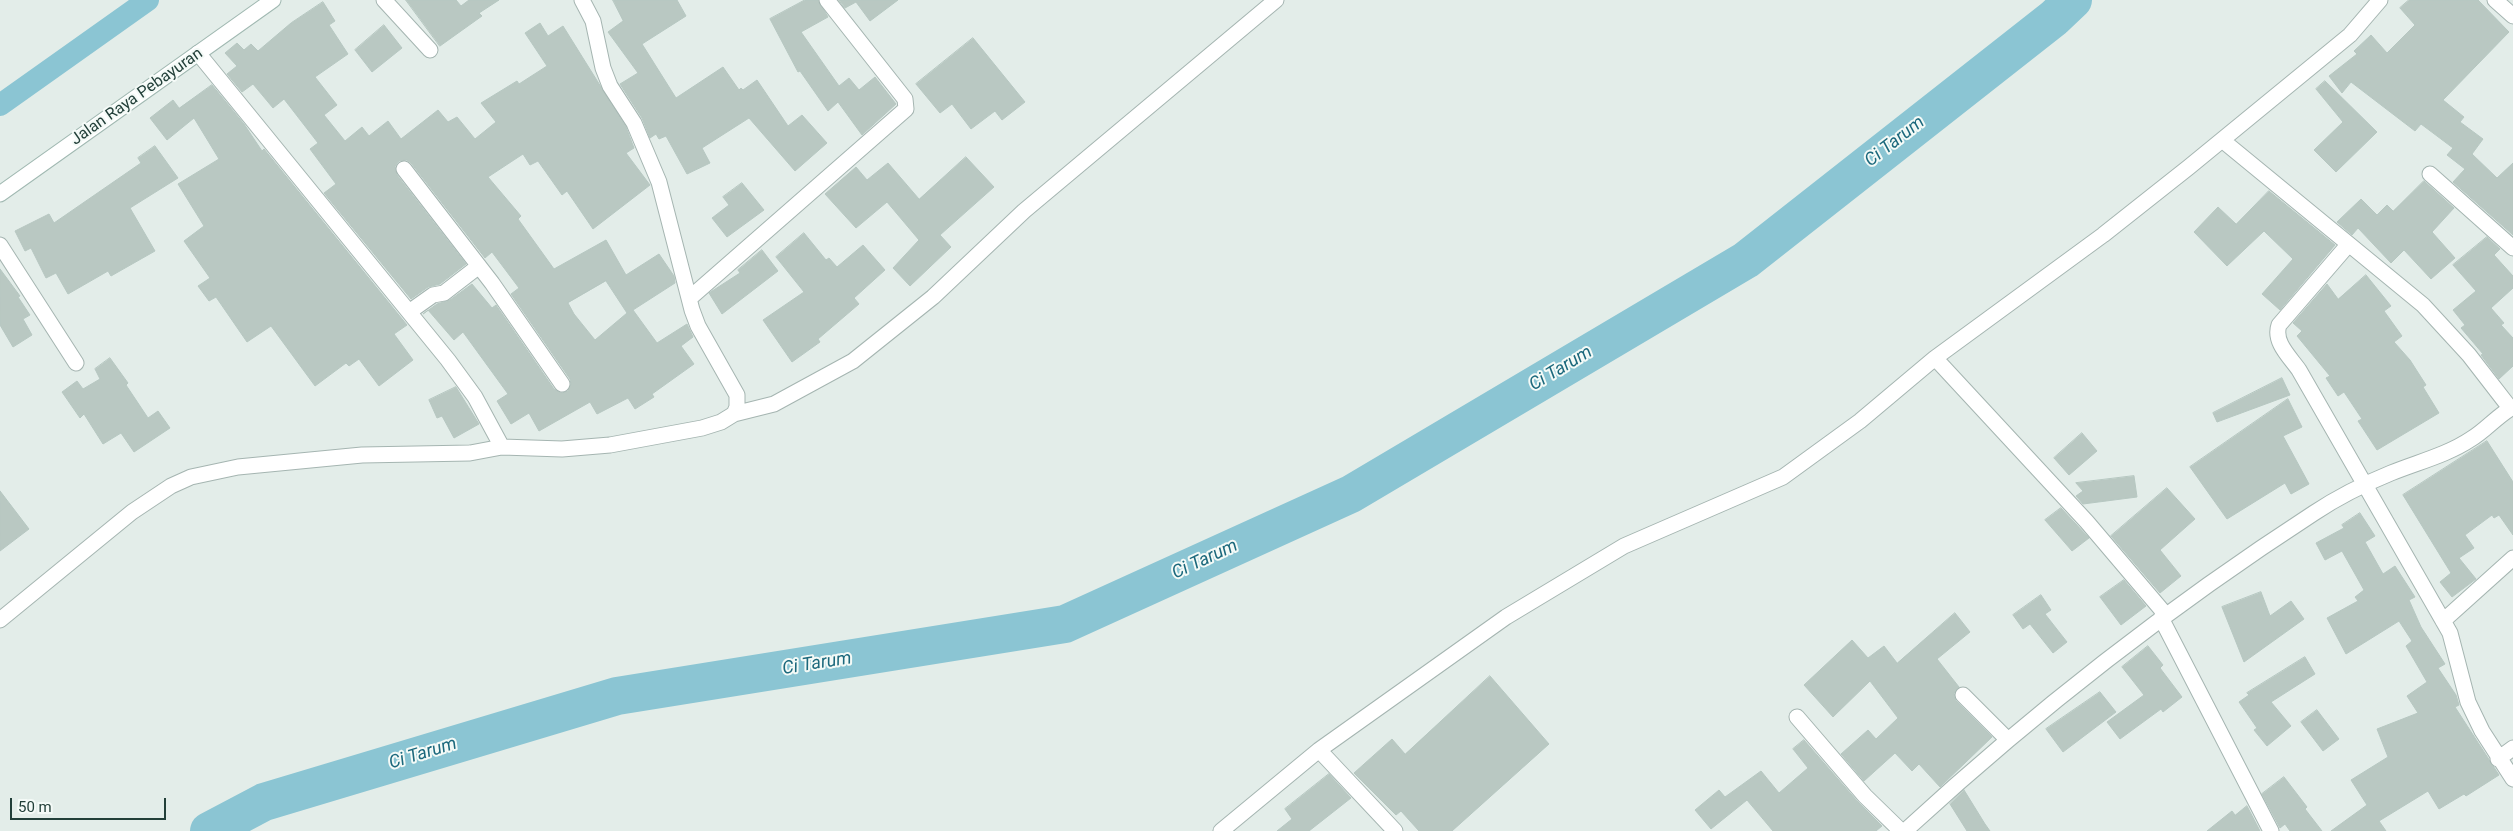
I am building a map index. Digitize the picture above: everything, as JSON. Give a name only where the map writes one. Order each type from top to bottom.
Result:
[{"type":"street","name":"Jalan Raya Pebayuran","points":[[0,194],[273,0]]},
{"type":"street","points":[[384,0],[430,50]]},
{"type":"street","points":[[0,620],[132,512],[171,486],[191,476],[238,467],[362,455],[470,453],[502,447],[562,449],[610,444],[702,428],[729,419],[734,414],[737,407],[737,395],[698,326],[659,182],[634,123],[610,86],[600,60],[593,21],[582,0]]},
{"type":"street","points":[[691,298],[906,108],[905,99],[827,0]]},
{"type":"street","points":[[734,414],[774,404],[853,361],[933,297],[1024,212],[1276,0]]},
{"type":"street","points":[[1221,831],[1319,750],[1402,694],[1506,617],[1624,546],[1783,477],[1860,421],[1935,358],[2104,234],[2222,140],[2350,35],[2380,0]]},
{"type":"street","points":[[2494,0],[2513,16]]},
{"type":"street","points":[[198,53],[448,360],[475,397],[502,447]]},
{"type":"street","points":[[1797,717],[1865,796],[1903,831],[2007,739],[2163,617],[2315,512],[2363,484],[2438,455],[2471,439],[2512,408],[2469,355],[2423,305],[2222,140]]},
{"type":"street","points":[[404,169],[479,266],[562,384]]},
{"type":"street","points":[[2430,174],[2513,248]]},
{"type":"street","points":[[0,245],[76,363]]},
{"type":"street","points":[[2348,245],[2279,325],[2277,332],[2282,346],[2299,370],[2450,633],[2468,702],[2498,759],[2513,779]]},
{"type":"street","points":[[409,312],[433,295],[444,293],[479,266]]},
{"type":"street","points":[[1935,358],[2087,522],[2163,617],[2271,831]]},
{"type":"street","points":[[2443,621],[2513,558]]},
{"type":"street","points":[[1963,695],[2007,739]]},
{"type":"street","points":[[2498,759],[2513,748]]},
{"type":"street","points":[[1319,750],[1395,831]]},
{"type":"building","points":[[406,0],[456,0],[461,6],[469,0],[499,0],[479,13],[482,16],[440,46]]},
{"type":"building","points":[[613,0],[677,0],[686,16],[642,44],[676,98],[723,67],[739,90],[741,88],[743,90],[757,80],[788,126],[802,115],[827,143],[795,171],[749,118],[702,148],[710,163],[687,174],[666,136],[659,139],[656,134],[650,138],[642,118],[620,84],[638,73],[608,32],[623,21]]},
{"type":"building","points":[[805,0],[818,0],[828,17],[801,32],[839,86],[849,78],[859,90],[875,77],[896,104],[862,135],[838,102],[828,111],[800,71],[798,72],[770,19]]},
{"type":"building","points":[[839,0],[898,0],[870,21],[856,2],[845,8]]},
{"type":"building","points":[[2409,0],[2478,0],[2509,32],[2443,100],[2464,117],[2460,122],[2483,139],[2472,154],[2497,178],[2513,163],[2513,235],[2453,182],[2465,169],[2447,155],[2453,148],[2421,124],[2415,131],[2351,82],[2342,93],[2329,76],[2357,54],[2354,51],[2371,35],[2387,53],[2415,25],[2400,8]]},
{"type":"building","points":[[323,2],[335,21],[329,25],[348,54],[315,77],[337,105],[324,115],[345,141],[362,127],[369,136],[388,121],[401,139],[438,110],[448,122],[457,117],[475,139],[496,122],[481,103],[517,81],[519,84],[547,66],[525,33],[540,23],[548,36],[563,26],[626,127],[634,148],[626,153],[650,185],[593,229],[567,191],[562,195],[538,161],[530,165],[523,154],[488,177],[521,216],[518,219],[554,269],[606,240],[626,275],[659,254],[674,276],[675,283],[633,310],[657,343],[687,324],[693,337],[681,346],[694,364],[652,394],[654,397],[635,409],[628,398],[597,414],[590,402],[539,431],[529,413],[511,424],[497,401],[508,394],[463,332],[454,340],[428,310],[437,304],[450,300],[472,284],[492,308],[496,305],[554,389],[562,393],[568,391],[571,384],[570,379],[511,294],[519,288],[492,252],[485,258],[411,163],[407,160],[399,161],[395,166],[397,175],[466,264],[440,284],[428,287],[411,299],[324,193],[336,184],[310,149],[318,143],[284,99],[273,108],[253,84],[242,92],[227,74],[237,66],[225,53],[237,43],[244,50],[251,44],[258,51],[291,23]],"holes":[[[606,281],[627,313],[595,340],[574,314],[568,303]]]},
{"type":"building","points":[[384,25],[402,48],[372,72],[355,50]]},
{"type":"building","points":[[973,38],[1025,102],[1002,120],[995,111],[971,129],[952,104],[940,113],[916,84]]},
{"type":"building","points":[[2325,81],[2377,132],[2336,172],[2314,150],[2343,122],[2316,89]]},
{"type":"building","points":[[212,85],[244,124],[262,151],[264,149],[407,325],[394,334],[413,360],[379,386],[359,359],[349,366],[346,363],[315,386],[271,326],[247,342],[216,297],[209,301],[198,286],[210,278],[184,241],[204,226],[178,184],[219,159],[194,118],[167,140],[150,118],[173,100],[179,108]]},
{"type":"building","points":[[155,146],[178,178],[130,208],[155,251],[111,276],[108,271],[68,294],[56,273],[46,278],[31,248],[25,251],[15,231],[49,214],[54,223],[141,163],[138,158]]},
{"type":"building","points":[[966,157],[994,187],[940,235],[951,247],[910,286],[893,268],[919,240],[887,202],[856,228],[825,194],[856,167],[867,180],[888,163],[919,199]]},
{"type":"building","points":[[2424,181],[2454,208],[2432,232],[2455,258],[2431,279],[2404,250],[2391,263],[2358,228],[2352,235],[2337,222],[2361,199],[2377,215],[2387,205],[2393,211]]},
{"type":"building","points":[[742,183],[764,210],[727,237],[712,218],[729,205],[723,197]]},
{"type":"building","points":[[2269,191],[2335,245],[2280,310],[2262,294],[2293,259],[2264,231],[2227,266],[2194,232],[2218,207],[2236,224]]},
{"type":"building","points":[[804,233],[826,260],[829,258],[837,267],[863,245],[885,270],[854,298],[859,304],[818,339],[820,342],[792,362],[763,320],[804,292],[776,257]]},
{"type":"building","points":[[2487,237],[2500,249],[2494,255],[2513,276],[2513,288],[2491,308],[2504,323],[2501,325],[2513,338],[2513,366],[2499,379],[2481,355],[2483,354],[2461,328],[2465,325],[2453,310],[2476,291],[2453,265]]},
{"type":"building","points":[[762,250],[778,271],[722,314],[709,293],[740,273],[738,270]]},
{"type":"building","points":[[0,269],[20,296],[18,297],[30,315],[23,319],[32,335],[13,347],[0,325]]},
{"type":"building","points":[[2366,275],[2391,306],[2384,311],[2402,336],[2394,342],[2410,360],[2426,385],[2423,387],[2439,413],[2377,450],[2358,421],[2362,419],[2344,392],[2338,396],[2326,378],[2330,376],[2297,336],[2302,331],[2293,323],[2327,284],[2338,299]]},
{"type":"building","points":[[110,358],[128,383],[126,385],[148,418],[158,411],[170,428],[134,452],[121,433],[103,444],[84,414],[80,418],[62,392],[77,381],[83,389],[100,379],[95,369]]},
{"type":"building","points":[[2282,378],[2290,395],[2217,422],[2213,413]]},
{"type":"building","points":[[456,387],[479,424],[454,438],[442,416],[437,418],[429,400]]},
{"type":"building","points":[[2288,399],[2302,427],[2283,436],[2309,484],[2291,494],[2285,483],[2227,519],[2190,467]]},
{"type":"building","points":[[2082,433],[2097,451],[2069,475],[2054,458]]},
{"type":"building","points":[[2487,441],[2513,482],[2513,535],[2499,515],[2494,518],[2492,515],[2465,535],[2474,548],[2459,558],[2476,579],[2452,597],[2440,582],[2451,573],[2403,495]]},
{"type":"building","points":[[2134,476],[2137,497],[2083,504],[2076,496],[2083,491],[2076,483]]},
{"type":"building","points":[[2167,488],[2195,519],[2160,550],[2181,576],[2160,593],[2111,536]]},
{"type":"building","points":[[0,491],[29,529],[0,551]]},
{"type":"building","points":[[2061,508],[2089,538],[2072,551],[2045,520]]},
{"type":"building","points":[[2360,513],[2375,536],[2365,542],[2383,574],[2395,566],[2415,597],[2409,600],[2421,627],[2445,664],[2438,668],[2456,695],[2459,705],[2455,707],[2499,775],[2466,796],[2464,794],[2439,809],[2428,791],[2379,821],[2386,831],[2331,831],[2367,805],[2351,780],[2388,757],[2377,729],[2418,713],[2407,696],[2427,682],[2406,646],[2412,641],[2399,621],[2346,654],[2327,618],[2358,601],[2355,597],[2364,590],[2342,551],[2325,560],[2316,543],[2344,528],[2342,525]]},
{"type":"building","points":[[2124,580],[2146,606],[2121,625],[2100,597]]},
{"type":"building","points":[[2261,592],[2270,616],[2291,601],[2304,619],[2244,662],[2222,607]]},
{"type":"building","points":[[2041,595],[2051,610],[2045,614],[2067,642],[2053,653],[2030,624],[2023,629],[2013,615]]},
{"type":"building","points":[[1955,613],[1970,632],[1937,659],[1959,687],[1954,693],[1956,701],[1992,737],[1940,787],[1919,764],[1912,771],[1895,753],[1864,781],[1841,754],[1868,730],[1876,739],[1898,718],[1870,681],[1833,717],[1804,685],[1852,640],[1868,658],[1884,646],[1897,663]]},
{"type":"building","points":[[2148,646],[2163,665],[2160,668],[2182,697],[2163,712],[2161,709],[2120,739],[2107,722],[2144,695],[2122,667]]},
{"type":"building","points":[[2305,657],[2315,674],[2271,702],[2291,726],[2267,746],[2254,730],[2257,728],[2239,702],[2249,695],[2247,693]]},
{"type":"building","points":[[1490,676],[1549,744],[1452,831],[1419,831],[1401,811],[1396,815],[1354,773],[1392,739],[1405,754]]},
{"type":"building","points":[[2100,692],[2116,712],[2063,752],[2046,729]]},
{"type":"building","points":[[2317,710],[2339,739],[2323,751],[2301,722]]},
{"type":"building","points":[[1804,740],[1858,802],[1882,826],[1876,831],[1773,831],[1747,800],[1711,829],[1695,810],[1719,790],[1725,797],[1761,771],[1779,793],[1808,768],[1793,749]]},
{"type":"building","points":[[1329,774],[1351,798],[1309,831],[1277,831],[1292,819],[1285,809]]},
{"type":"building","points":[[2284,777],[2307,807],[2305,809],[2322,831],[2290,831],[2285,824],[2280,828],[2262,794]]},
{"type":"building","points":[[1964,790],[1990,831],[1967,831],[1950,804]]},
{"type":"building","points":[[2247,806],[2260,831],[2207,831],[2232,811],[2235,815]]},
{"type":"waterway","points":[[0,105],[148,0]]},
{"type":"waterway","name":"Ci Tarum","points":[[209,831],[264,802],[617,696],[1065,624],[1351,494],[1746,260],[2054,18],[2073,0]]}]
